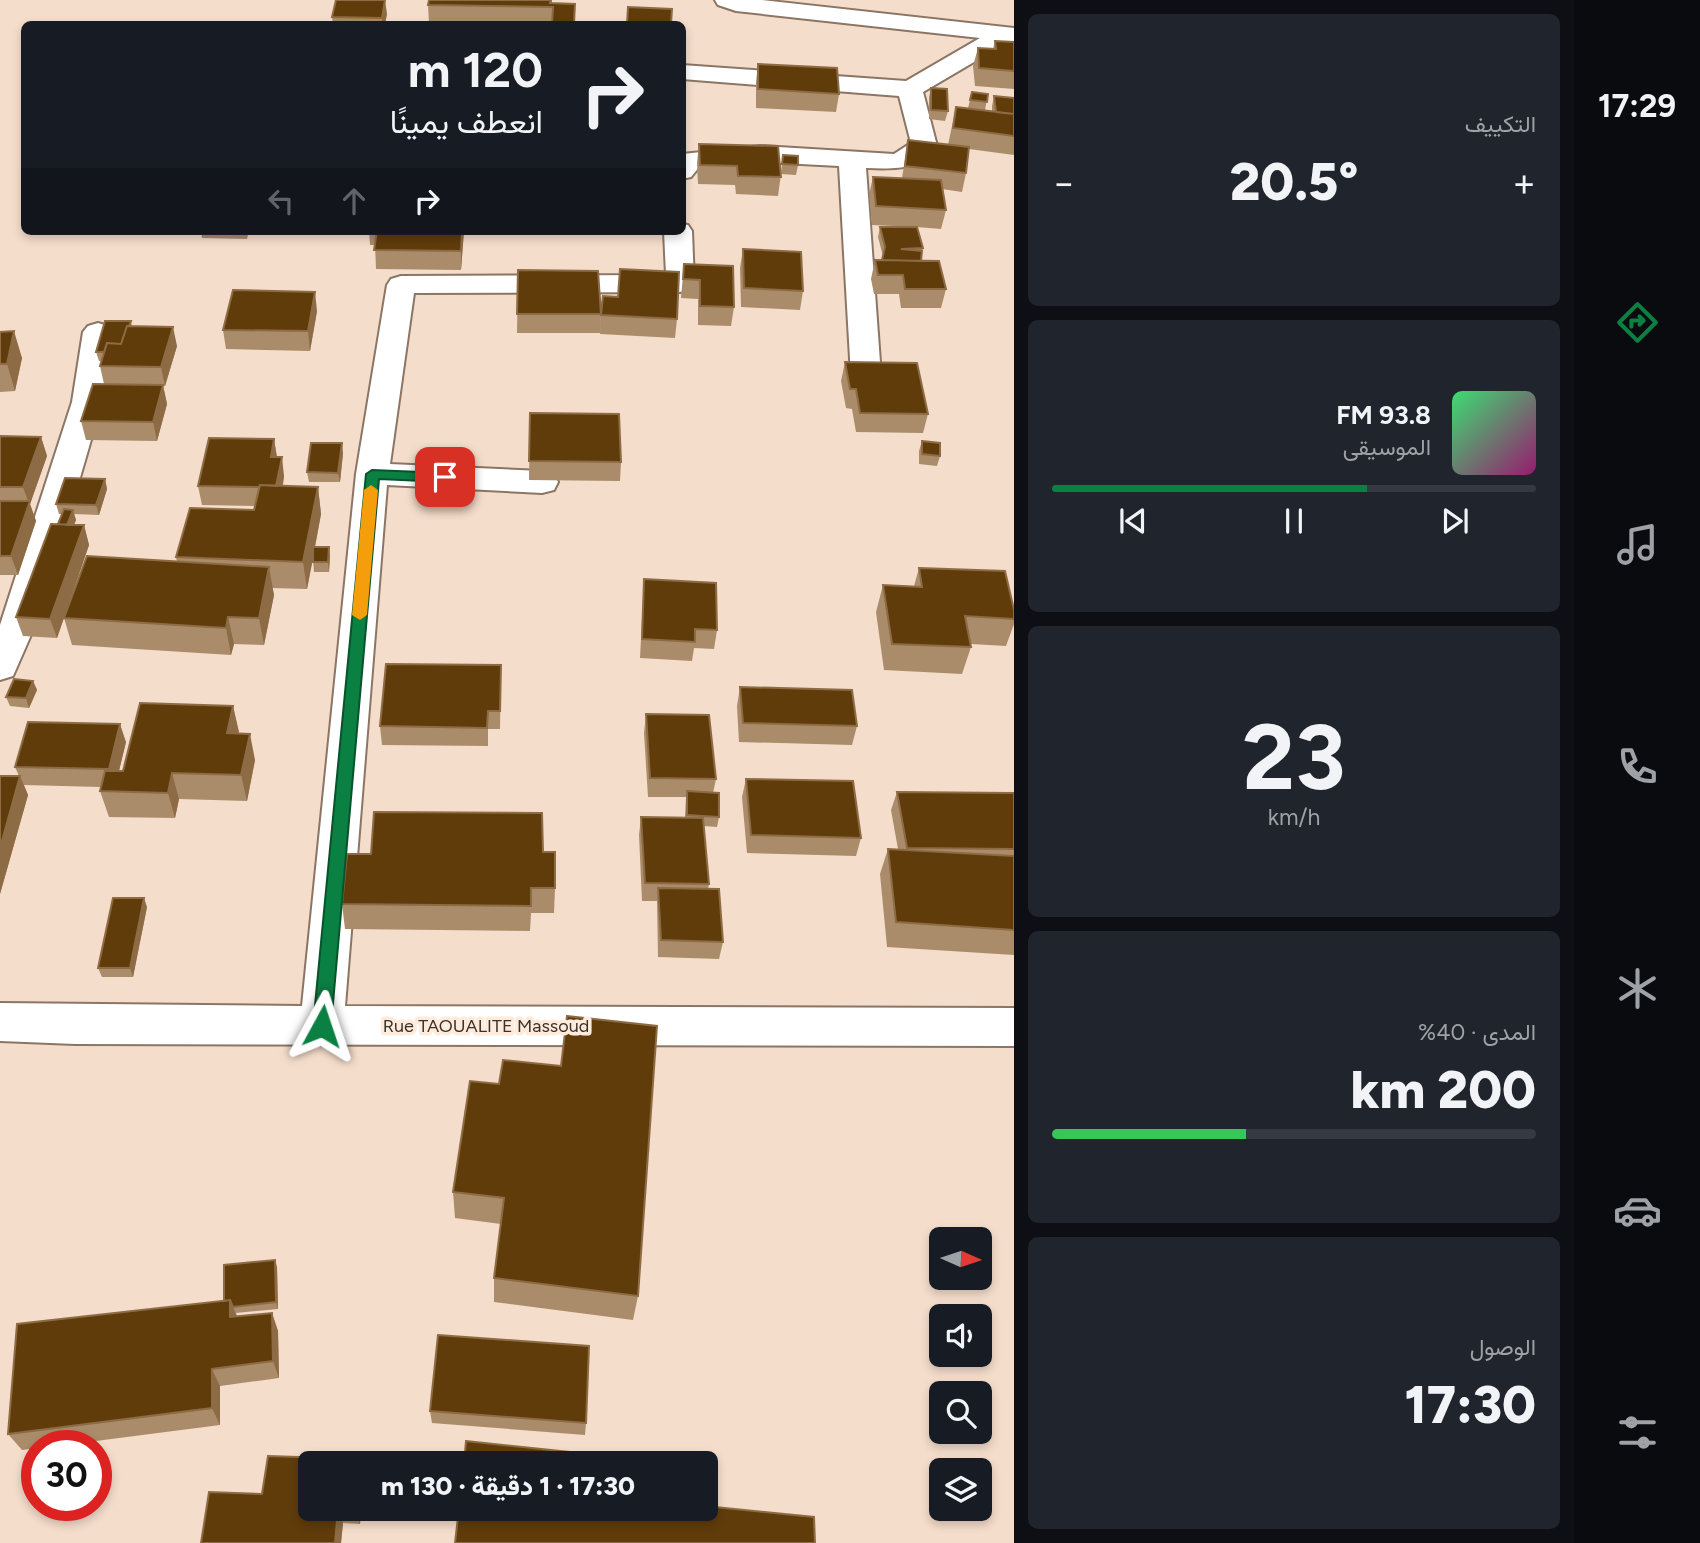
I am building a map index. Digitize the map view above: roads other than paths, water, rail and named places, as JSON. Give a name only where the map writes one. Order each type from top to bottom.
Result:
[{"type":"street","points":[[726,0],[736,4],[1009,35]]},
{"type":"street","points":[[686,72],[910,89],[1009,35]]},
{"type":"street","points":[[686,167],[692,159],[760,155],[899,162],[923,146],[910,89]]},
{"type":"street","points":[[852,160],[866,376]]},
{"type":"street","points":[[322,1026],[372,474],[401,285],[680,283],[678,235]]},
{"type":"street","points":[[0,667],[23,612],[87,401],[98,331]]},
{"type":"street","points":[[372,474],[542,482]]},
{"type":"street","name":"Rue TAOUALITE Massoud","points":[[0,1022],[75,1025],[1014,1027]]}]
